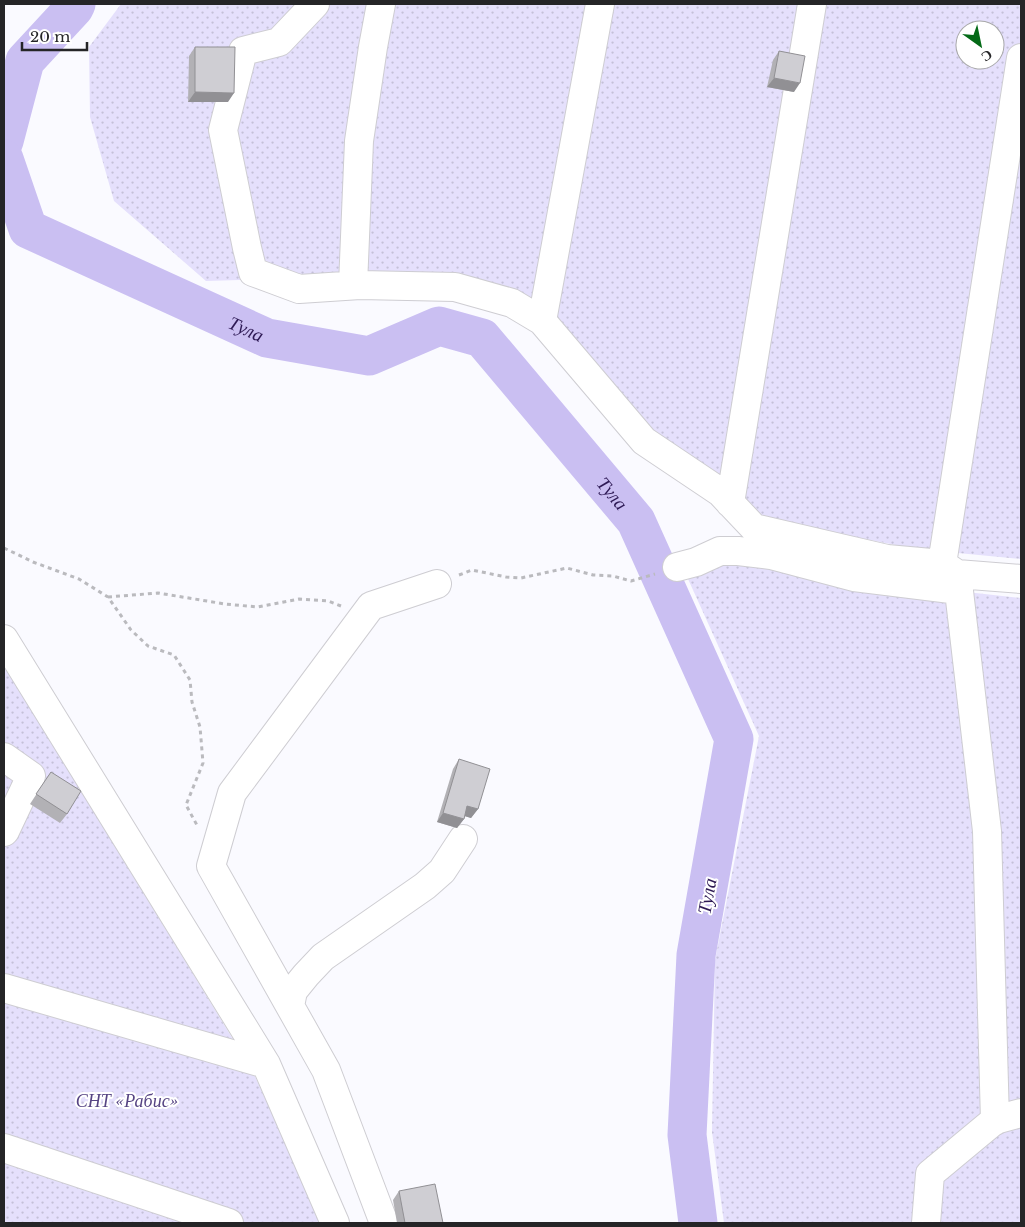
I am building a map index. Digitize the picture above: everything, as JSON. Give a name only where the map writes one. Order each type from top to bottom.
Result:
[{"type":"street","points":[[315,4],[280,42],[243,51],[223,130],[247,248],[254,272],[299,290],[353,285],[455,287],[512,303],[542,321],[644,442],[720,492],[754,528],[952,576]]},
{"type":"street","points":[[353,285],[359,140],[381,4]]},
{"type":"street","points":[[542,321],[600,4]]},
{"type":"street","points":[[730,503],[812,4]]},
{"type":"street","points":[[995,1121],[987,830],[952,576],[1021,58]]},
{"type":"street","points":[[676,567],[696,562],[720,550],[770,555],[854,577],[952,576],[1021,579]]},
{"type":"street","points":[[384,1223],[326,1070],[211,866],[232,793],[371,606],[437,584]]},
{"type":"street","points":[[4,639],[266,1064],[335,1223]]},
{"type":"street","points":[[4,757],[31,776],[4,832]]},
{"type":"street","points":[[290,1006],[293,991],[323,957],[425,886],[442,871],[463,839]]},
{"type":"street","points":[[4,988],[266,1064]]},
{"type":"street","points":[[926,1223],[930,1174],[995,1121],[1021,1113]]},
{"type":"street","points":[[4,1148],[229,1223]]},
{"type":"path","points":[[4,548],[33,562],[78,579],[108,597],[131,630],[148,646],[174,655],[190,680],[192,702],[200,727],[202,763],[186,805],[201,834],[211,866]]},
{"type":"path","points":[[437,584],[472,570],[506,577],[522,578],[567,568],[593,575],[613,576],[631,581],[644,578]]},
{"type":"path","points":[[108,597],[158,593],[225,604],[258,607],[299,599],[328,601],[364,616]]},
{"type":"green space","points":[[121,4],[1021,4],[1021,559],[916,549],[763,519],[658,440],[545,303],[348,277],[206,281],[114,201],[90,117],[89,47]]},
{"type":"green space","points":[[752,539],[904,585],[1021,598],[1021,1223],[724,1223],[712,1132],[715,960],[759,736],[679,559],[709,540]]},
{"type":"green space","name":"СНТ «Рабис»","points":[[4,665],[253,1072],[322,1223],[4,1223]]},
{"type":"building","points":[[195,47],[235,47],[234,93],[195,92]]},
{"type":"building","points":[[779,51],[805,56],[800,83],[774,78]]},
{"type":"building","points":[[459,759],[490,769],[478,809],[467,806],[464,819],[443,813]]},
{"type":"building","points":[[51,772],[81,791],[67,814],[36,794]]},
{"type":"building","points":[[435,1184],[443,1223],[405,1223],[399,1191]]},
{"type":"waterway","name":"Тула","points":[[4,141],[25,61],[76,4]]},
{"type":"waterway","name":"Тула","points":[[4,159],[28,229],[267,338],[369,356],[439,326],[482,338],[636,521],[734,739],[696,955],[687,1135],[698,1223]]}]
